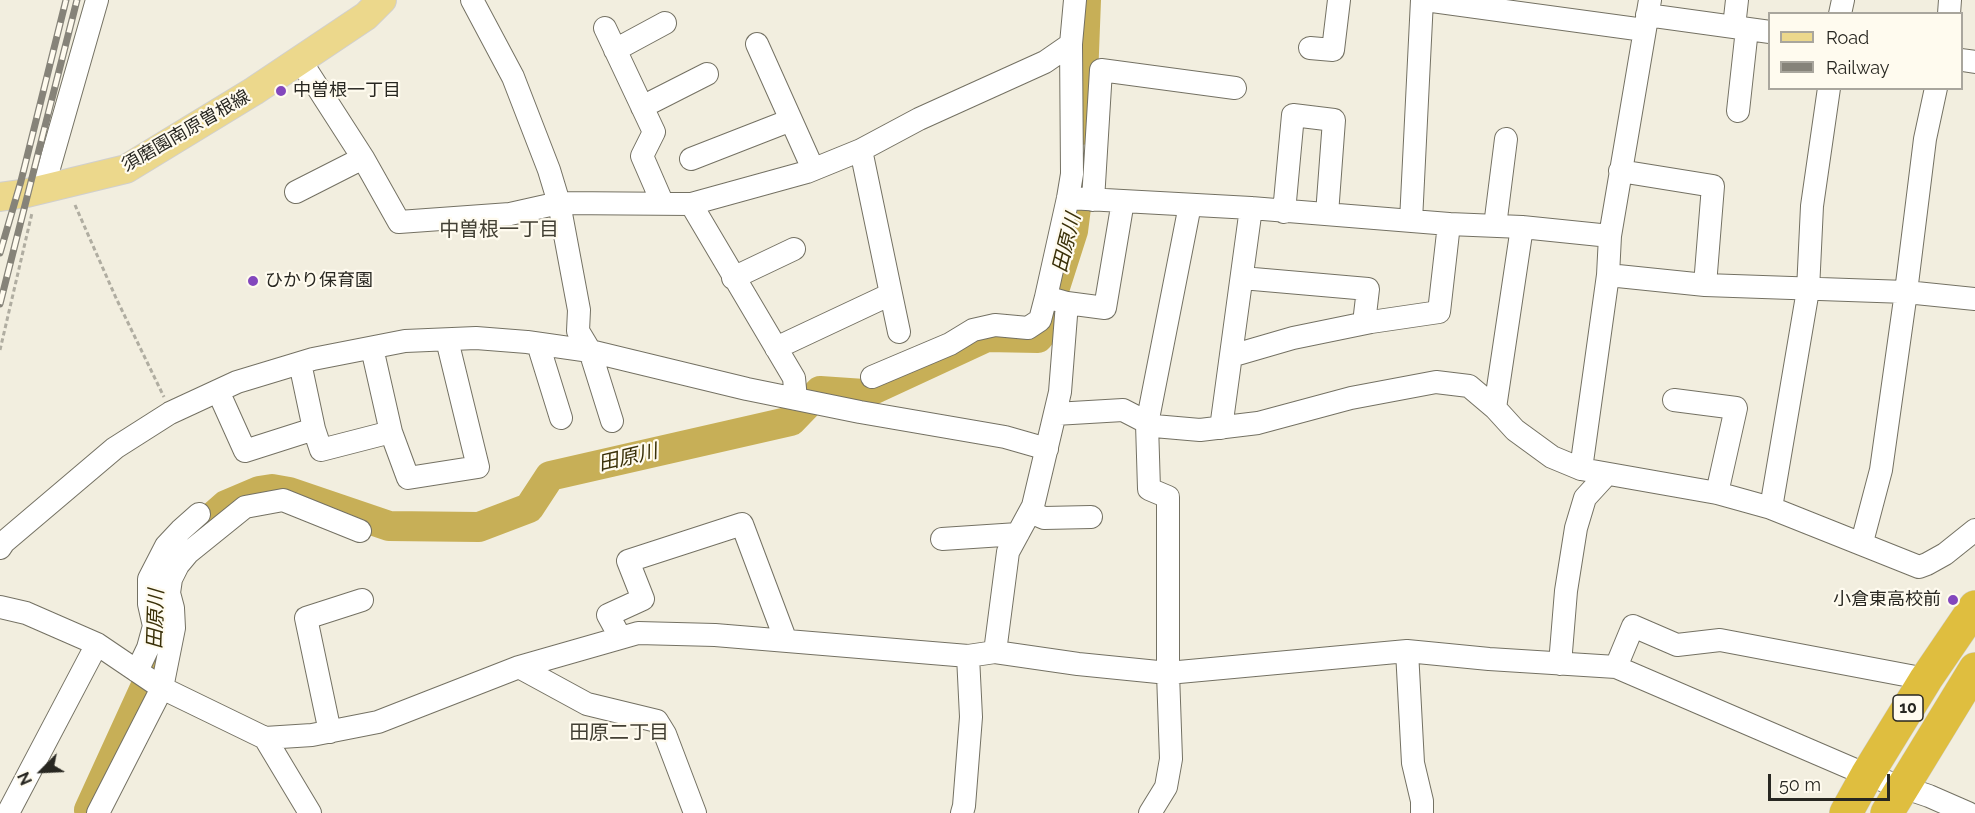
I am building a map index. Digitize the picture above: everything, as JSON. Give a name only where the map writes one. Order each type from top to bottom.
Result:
[{"type":"highway","name":"10","points":[[1846,813],[1926,679],[1975,608]]},
{"type":"highway","name":"10","points":[[1894,800],[1974,670]]},
{"type":"main road","name":"須磨園南原曽根線","points":[[0,197],[126,169],[214,116],[300,60],[366,16],[382,0]]},
{"type":"street","points":[[50,187],[98,0]]},
{"type":"street","points":[[472,0],[513,77],[560,203],[579,310],[578,331],[590,351],[612,421]]},
{"type":"street","points":[[995,652],[1008,552],[1033,506],[1060,392],[1057,300],[1072,174],[1071,44],[1075,0]]},
{"type":"street","points":[[1310,48],[1333,50],[1339,0]]},
{"type":"street","points":[[1411,221],[1424,0],[1647,15],[1750,30]]},
{"type":"street","points":[[1737,0],[1750,30],[1738,111]]},
{"type":"street","points":[[1581,469],[1608,275],[1610,236],[1647,15]]},
{"type":"street","points":[[615,50],[665,22]]},
{"type":"street","points":[[605,28],[654,132],[642,156],[662,202]]},
{"type":"street","points":[[757,44],[813,169]]},
{"type":"street","points":[[300,60],[363,158],[399,222],[510,214],[560,203],[691,204],[813,169],[861,150],[919,118],[1045,62],[1071,44]]},
{"type":"street","points":[[1072,71],[1101,70],[1235,88]]},
{"type":"street","points":[[1093,200],[1101,70]]},
{"type":"street","points":[[642,107],[706,74]]},
{"type":"street","points":[[1771,508],[1808,290],[1812,206],[1829,90]]},
{"type":"street","points":[[1862,542],[1881,470],[1925,139],[1936,90]]},
{"type":"street","points":[[1284,212],[1293,115],[1334,120],[1327,214]]},
{"type":"street","points":[[691,159],[791,120]]},
{"type":"street","points":[[1495,226],[1506,139]]},
{"type":"street","points":[[861,150],[899,332]]},
{"type":"street","points":[[296,192],[363,158]]},
{"type":"street","points":[[1620,171],[1713,186],[1705,285]]},
{"type":"street","points":[[1068,198],[1522,227],[1610,236]]},
{"type":"street","points":[[1057,300],[1105,308],[1123,201]]},
{"type":"street","points":[[691,204],[733,278],[795,378],[796,399]]},
{"type":"street","points":[[1150,813],[1166,787],[1171,759],[1168,673],[1168,497],[1149,489],[1147,424],[1190,205]]},
{"type":"street","points":[[1221,428],[1251,208]]},
{"type":"street","points":[[1231,356],[1293,338],[1364,323],[1439,312],[1449,224]]},
{"type":"street","points":[[1495,408],[1522,227]]},
{"type":"street","points":[[733,278],[794,249]]},
{"type":"street","points":[[1608,275],[1705,285],[1906,292],[1975,299]]},
{"type":"street","points":[[1242,278],[1368,289],[1364,323]]},
{"type":"street","points":[[776,348],[891,294]]},
{"type":"street","points":[[872,377],[950,344],[973,330],[995,325],[1028,328],[1040,320],[1057,300]]},
{"type":"street","points":[[0,548],[4,542],[115,448],[171,413],[237,382],[300,363],[405,341],[476,338],[590,351],[796,399],[1005,437],[1047,449]]},
{"type":"street","points":[[372,348],[391,432],[408,478],[478,467],[447,340]]},
{"type":"street","points":[[538,344],[561,418]]},
{"type":"street","points":[[300,363],[314,429],[321,450],[391,432]]},
{"type":"street","points":[[1055,414],[1123,410],[1154,426],[1200,430],[1258,423],[1351,398],[1436,382],[1469,386],[1515,429],[1552,458],[1581,469],[1717,493],[1771,508],[1862,542],[1919,567],[1945,554],[1975,530]]},
{"type":"street","points":[[218,391],[245,451],[314,429]]},
{"type":"street","points":[[1674,400],[1736,408],[1717,493]]},
{"type":"street","points":[[1560,664],[1566,591],[1576,528],[1585,498],[1607,474]]},
{"type":"street","points":[[98,813],[162,688],[174,628],[169,593],[171,579],[178,565],[188,553],[245,507],[283,500],[360,531]]},
{"type":"street","points":[[1030,512],[1044,518],[1091,517]]},
{"type":"street","points":[[137,671],[148,648],[154,626],[149,604],[149,579],[166,546],[199,514]]},
{"type":"street","points":[[620,637],[608,615],[643,599],[628,561],[742,524],[786,641]]},
{"type":"street","points":[[942,539],[1018,534]]},
{"type":"street","points":[[330,732],[306,618],[362,600]]},
{"type":"street","points":[[0,607],[26,613],[97,644],[162,688],[265,738],[312,735],[378,722],[519,667],[638,633],[715,635],[968,656],[995,652],[1078,664],[1168,673],[1407,651],[1616,667],[1867,775],[1894,800],[1953,810]]},
{"type":"street","points":[[1616,667],[1634,626],[1677,645],[1720,640],[1926,679]]},
{"type":"street","points":[[8,813],[97,644]]},
{"type":"street","points":[[1407,651],[1413,763],[1422,801],[1422,813]]},
{"type":"street","points":[[962,813],[971,717],[968,656]]},
{"type":"street","points":[[519,667],[587,704],[657,721],[665,734],[695,813]]},
{"type":"street","points":[[265,738],[310,813]]},
{"type":"path","points":[[0,350],[50,187],[74,201],[111,287],[171,413]]},
{"type":"waterway","name":"田原川","points":[[1081,130],[1086,0]]},
{"type":"waterway","name":"田原川","points":[[170,563],[183,543],[226,505],[259,491],[272,489],[289,492],[389,526],[479,527],[529,508],[550,476],[791,421],[820,391],[864,394],[987,337],[1038,338],[1048,326],[1050,303],[1073,231],[1079,184]]},
{"type":"waterway","name":"田原川","points":[[89,810],[153,670],[159,621]]},
{"type":"railway","points":[[0,253],[21,181],[66,0]]},
{"type":"railway","points":[[0,304],[77,0]]},
{"type":"place","name":"中曽根一丁目","points":[[281,91]]},
{"type":"place","name":"ひかり保育園","points":[[253,281]]},
{"type":"place","name":"小倉東高校前","points":[[1953,600]]},
{"type":"district","name":"中曽根一丁目","points":[[499,230]]},
{"type":"district","name":"田原二丁目","points":[[619,733]]}]
